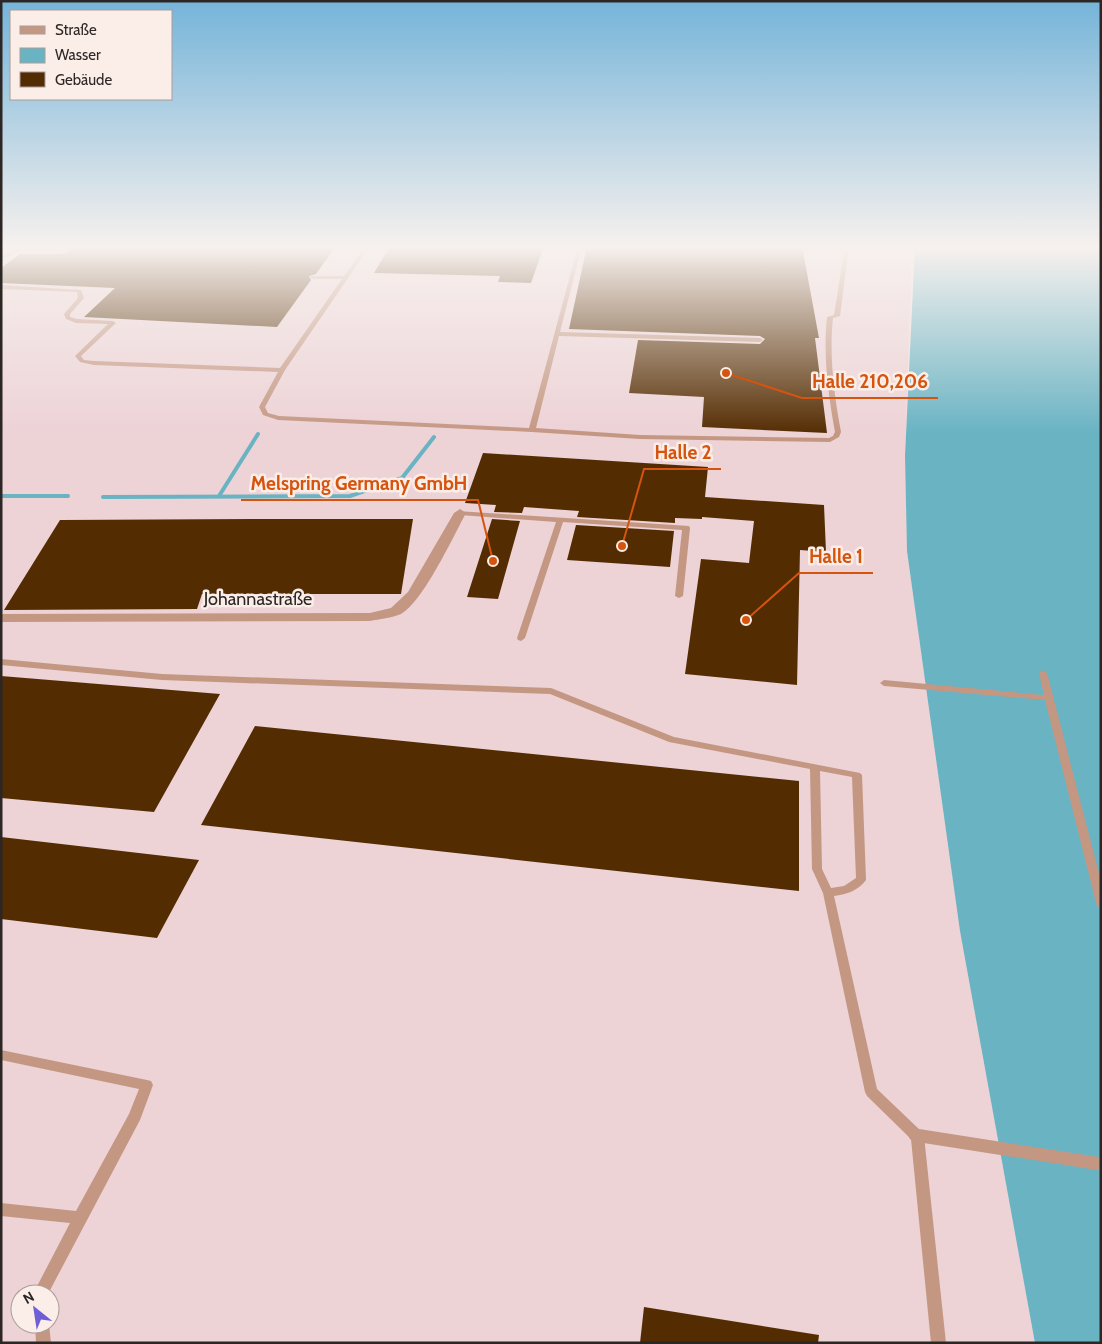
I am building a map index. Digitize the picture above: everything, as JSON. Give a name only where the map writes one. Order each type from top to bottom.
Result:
[{"type":"street","name":"Johannastraße","points":[[1,618],[370,617],[396,610],[414,594],[460,513]]},
{"type":"lane","points":[[72,309],[67,314],[68,318],[76,321],[112,323],[78,356],[82,361],[282,370]]},
{"type":"lane","points":[[325,309],[282,370],[262,407],[265,414],[278,418],[640,437],[830,440],[836,437],[838,432],[829,386],[827,341],[830,317],[837,316],[838,309]]},
{"type":"lane","points":[[532,430],[564,309]]},
{"type":"lane","points":[[557,334],[760,340]]},
{"type":"lane","points":[[460,513],[686,528],[679,596]]},
{"type":"lane","points":[[521,638],[560,520]]},
{"type":"lane","points":[[1,662],[162,677],[552,691],[672,740],[857,775],[861,880],[847,890],[828,893]]},
{"type":"lane","points":[[1042,673],[1101,903]]},
{"type":"lane","points":[[884,683],[1049,698]]},
{"type":"lane","points":[[814,767],[817,869],[828,893],[871,1092],[916,1135],[1101,1164]]},
{"type":"lane","points":[[1,1055],[147,1084],[135,1116],[45,1284]]},
{"type":"lane","points":[[916,1135],[939,1343]]},
{"type":"lane","points":[[1,1209],[80,1218]]},
{"type":"shaded area","points":[[1,309],[910,309],[905,456],[907,551],[960,931],[1035,1343],[1,1343]]},
{"type":"water","points":[[912,309],[1101,309],[1101,1343],[1035,1343],[960,931],[907,551],[905,456]]},
{"type":"building","points":[[93,309],[290,309],[277,327],[84,317]]},
{"type":"building","points":[[573,309],[814,309],[819,338],[815,338],[827,433],[702,427],[704,397],[629,393],[638,340],[760,344],[765,339],[760,336],[569,329]]},
{"type":"building","points":[[483,453],[708,467],[705,497],[824,505],[826,552],[800,550],[797,685],[685,674],[701,559],[749,563],[754,521],[702,517],[702,519],[675,518],[675,523],[577,517],[579,511],[524,507],[522,513],[494,512],[496,505],[465,503]]},
{"type":"building","points":[[413,519],[401,594],[202,594],[197,609],[4,610],[60,520]]},
{"type":"building","points":[[492,519],[520,521],[498,599],[467,597]]},
{"type":"building","points":[[576,525],[674,531],[670,567],[567,560]]},
{"type":"building","points":[[1,676],[220,694],[154,812],[1,798]]},
{"type":"building","points":[[255,726],[799,781],[799,891],[201,825]]},
{"type":"building","points":[[1,837],[199,860],[157,938],[1,919]]},
{"type":"building","points":[[644,1307],[819,1335],[818,1343],[640,1343]]},
{"type":"waterway","points":[[219,496],[258,434]]},
{"type":"waterway","points":[[103,497],[350,496],[402,478],[434,437]]},
{"type":"waterway","points":[[1,496],[68,496]]},
{"type":"place","name":"Halle 210,206","points":[[726,373]]},
{"type":"place","name":"Halle 2","points":[[622,546]]},
{"type":"place","name":"Melspring Germany GmbH","points":[[493,561]]},
{"type":"place","name":"Halle 1","points":[[746,620]]}]
